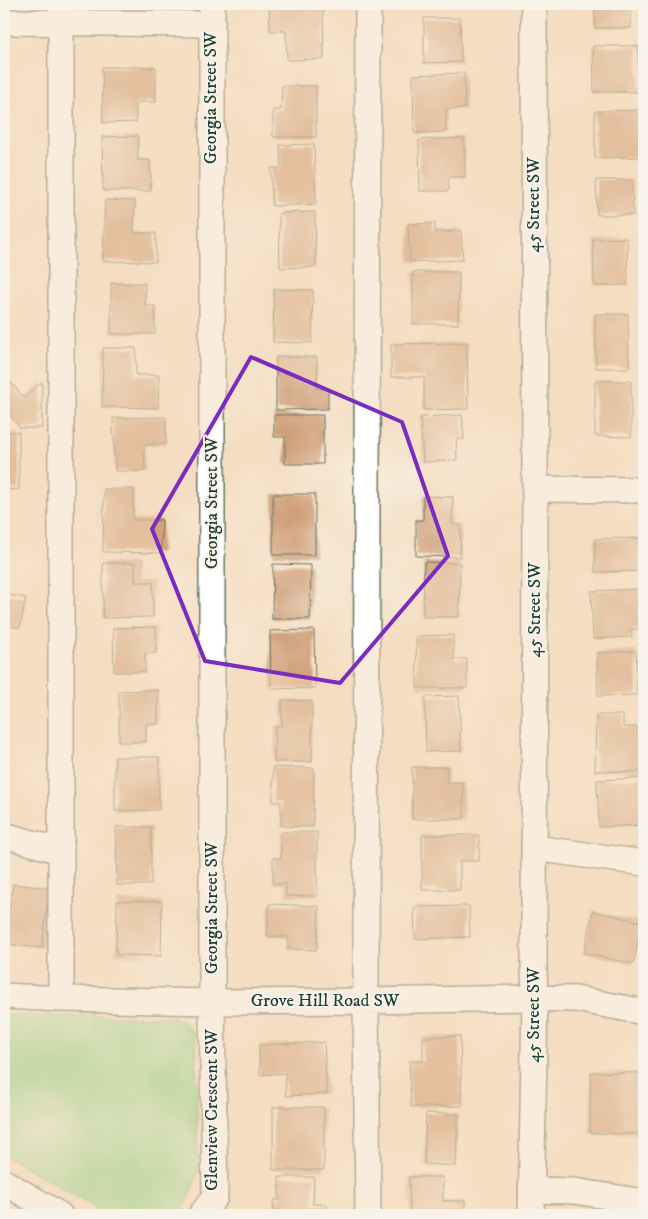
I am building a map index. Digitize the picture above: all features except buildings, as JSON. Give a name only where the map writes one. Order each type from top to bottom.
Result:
[{"type":"street","points":[[368,4],[366,1001],[368,1215]]},
{"type":"street","name":"45 Street SW","points":[[531,1215],[535,998],[534,4]]},
{"type":"street","points":[[61,999],[62,13]]},
{"type":"street","points":[[4,22],[62,13],[212,14]]},
{"type":"street","name":"Georgia Street SW","points":[[212,14],[212,1002]]},
{"type":"street","points":[[535,489],[644,490]]},
{"type":"street","points":[[4,835],[60,851]]},
{"type":"street","points":[[534,848],[644,863]]},
{"type":"street","name":"Grove Hill Road SW","points":[[4,996],[212,1002],[576,999],[644,1012]]},
{"type":"street","name":"Glenview Crescent SW","points":[[201,1215],[215,1197],[212,1002]]},
{"type":"street","points":[[4,1182],[60,1215]]},
{"type":"street","points":[[531,1190],[574,1191],[644,1202]]},
{"type":"highlighted area","points":[[251,357],[402,422],[448,556],[340,683],[205,661],[152,529]]},
{"type":"green space","points":[[4,1015],[174,1017],[189,1027],[196,1043],[198,1172],[189,1198],[180,1215],[108,1215],[4,1155]]}]
